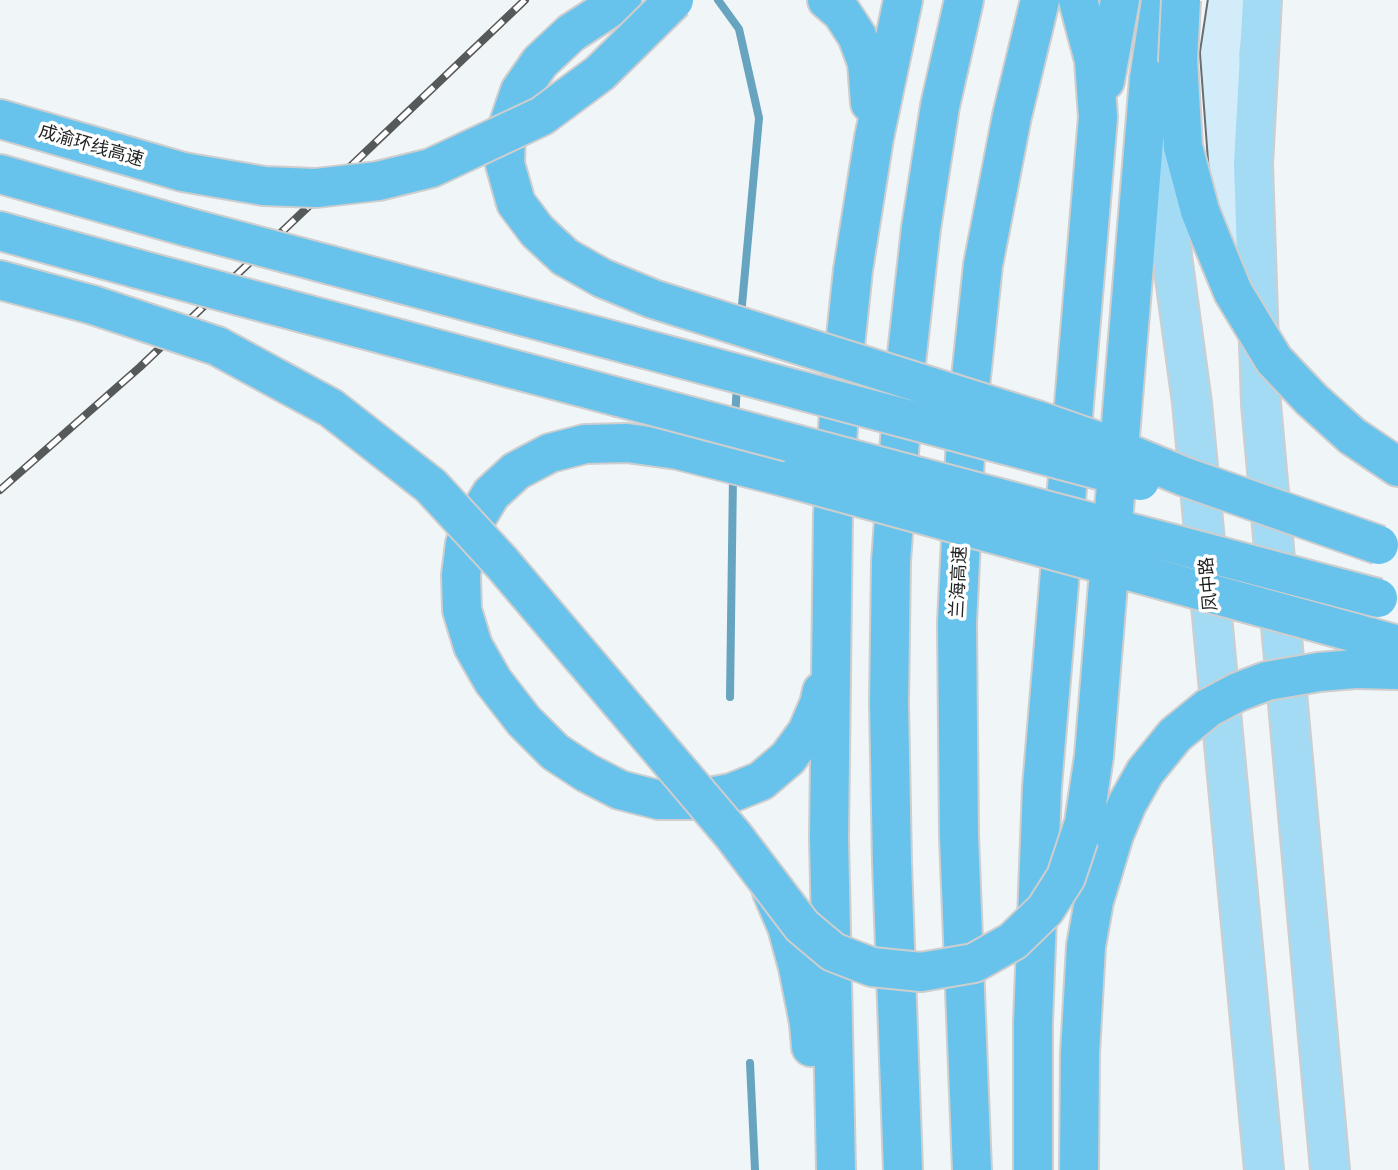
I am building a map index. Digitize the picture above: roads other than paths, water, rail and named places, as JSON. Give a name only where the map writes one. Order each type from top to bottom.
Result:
[{"type":"highway","points":[[622,0],[571,33],[540,62],[520,91],[506,132],[505,164],[516,203],[537,231],[565,257],[602,278],[653,299],[1037,420],[1198,481],[1389,548]]},
{"type":"highway","name":"成渝环线高速","points":[[0,119],[183,172],[264,186],[316,188],[378,181],[431,168],[542,116],[600,73],[674,0]]},
{"type":"highway","points":[[827,0],[842,13],[858,36],[867,63],[871,118],[840,394],[831,571],[829,632],[819,704],[807,732],[788,758],[761,781],[731,793],[693,800],[659,800],[620,790],[555,752],[524,721],[493,681],[473,646],[462,610],[461,575],[465,544],[475,519],[491,494],[516,471],[550,453],[585,444],[627,443],[678,450],[818,486],[1357,651],[1398,670]]},
{"type":"highway","points":[[858,236],[874,138],[903,0]]},
{"type":"highway","points":[[903,1170],[892,863],[889,703],[891,561],[905,372],[921,228],[940,106],[964,0]]},
{"type":"highway","name":"兰海高速","points":[[972,1170],[959,836],[957,623],[967,415],[983,265],[1012,116],[1040,0]]},
{"type":"highway","points":[[1078,0],[1094,60],[1098,117]]},
{"type":"highway","points":[[1033,1170],[1033,1023],[1042,787],[1098,117],[1120,0]]},
{"type":"highway","points":[[0,280],[93,305],[216,346],[331,408],[431,486],[502,563],[733,835],[802,926],[833,952],[872,967],[921,972],[974,963],[1013,941],[1045,910],[1066,877],[1084,823],[1094,756],[1148,93],[1161,0]]},
{"type":"highway","points":[[1182,0],[1178,60],[1183,147],[1200,211],[1233,292],[1274,360],[1311,399],[1352,436],[1398,467]]},
{"type":"highway","points":[[0,174],[1389,548]]},
{"type":"highway","points":[[0,231],[1388,601]]},
{"type":"highway","points":[[831,571],[829,838],[836,1170]]},
{"type":"highway","points":[[1079,1170],[1081,1018],[1086,946],[1094,901],[1114,835],[1145,772],[1175,735],[1208,708],[1238,692],[1267,681],[1319,672],[1357,651],[1398,645]]},
{"type":"highway","points":[[761,872],[787,927],[809,1023],[817,1170]]},
{"type":"main road","name":"凤中路","points":[[1182,0],[1166,90],[1165,164],[1172,256],[1192,403],[1264,1170]]},
{"type":"main road","points":[[1262,0],[1253,164],[1261,404],[1330,1170]]},
{"type":"street","points":[[1172,256],[1202,0]]},
{"type":"street","points":[[1228,0],[1220,53],[1229,173],[1261,404]]},
{"type":"waterway","points":[[718,0],[739,29],[759,118],[741,316]]},
{"type":"waterway","points":[[735,418],[737,385]]},
{"type":"waterway","points":[[730,697],[733,476]]},
{"type":"waterway","points":[[750,1063],[755,1170]]},
{"type":"railway","points":[[0,490],[140,367],[525,0]]}]
